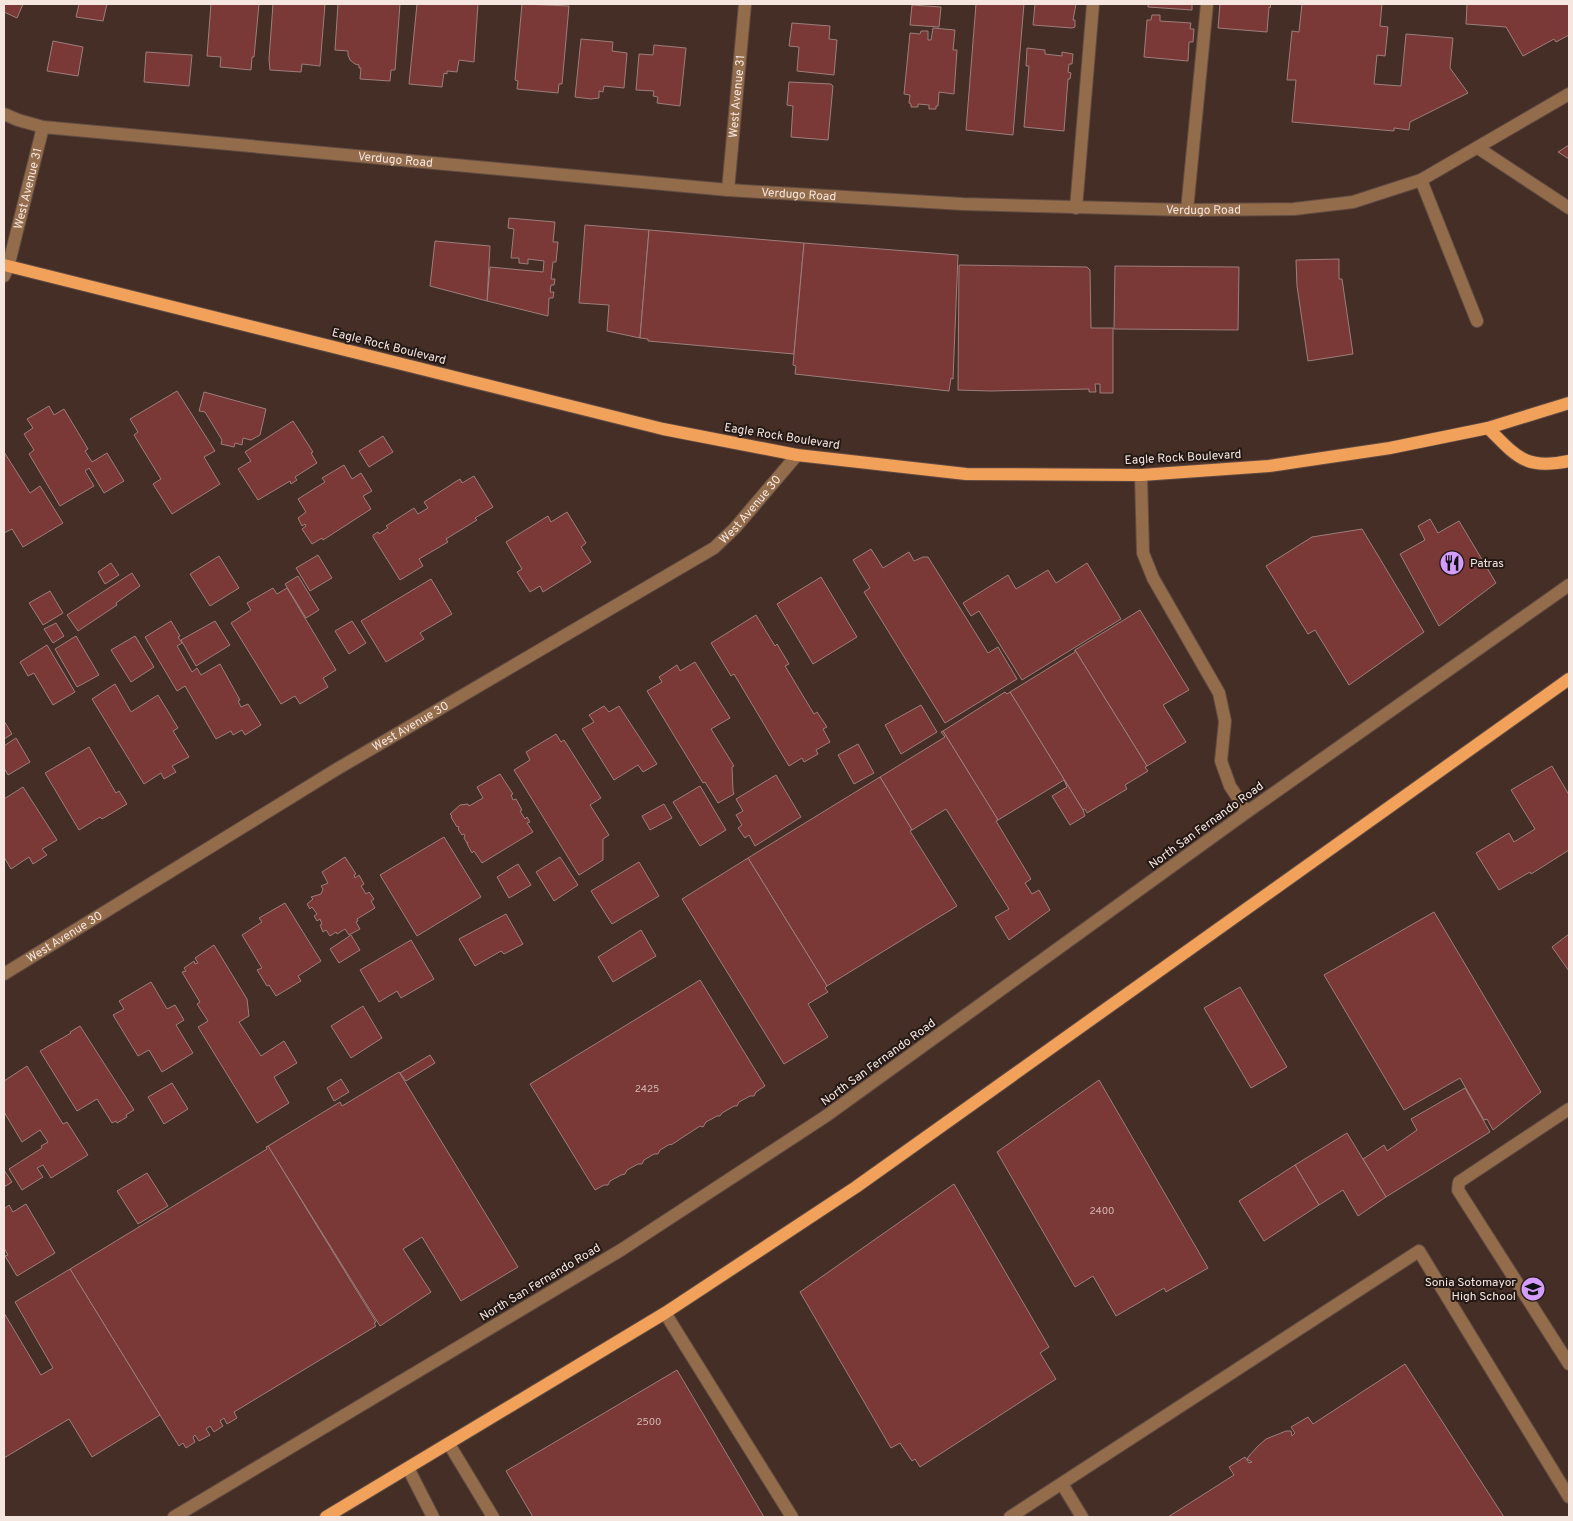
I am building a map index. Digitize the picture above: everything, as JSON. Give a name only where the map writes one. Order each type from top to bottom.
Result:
[{"type":"main road","name":"Eagle Rock Boulevard","points":[[5,269],[663,429],[796,454],[966,474],[1141,474],[1268,466],[1390,448],[1488,428],[1569,403]]},
{"type":"main road","points":[[1488,428],[1514,454],[1533,464],[1554,464],[1569,461]]},
{"type":"main road","points":[[326,1517],[665,1313],[856,1188],[1569,680]]},
{"type":"street","name":"West Avenue 31","points":[[728,190],[745,4]]},
{"type":"street","points":[[1076,208],[1093,4]]},
{"type":"street","points":[[1187,210],[1207,4]]},
{"type":"street","points":[[1569,94],[1478,148],[1569,208]]},
{"type":"street","name":"Verdugo Road","points":[[4,114],[42,127],[728,190],[953,204],[1076,208],[1294,209],[1353,202],[1421,180],[1478,148]]},
{"type":"street","name":"West Avenue 31","points":[[5,269],[42,127]]},
{"type":"street","points":[[1421,180],[1477,321]]},
{"type":"street","name":"West Avenue 30","points":[[4,974],[338,769],[714,548],[735,528],[796,454]]},
{"type":"street","points":[[1141,474],[1143,553],[1153,578],[1219,693],[1224,721],[1221,761],[1230,786],[1247,812]]},
{"type":"street","name":"North San Fernando Road","points":[[174,1517],[620,1250],[818,1122],[1247,812],[1569,586]]},
{"type":"street","points":[[1569,1109],[1459,1182],[1458,1190],[1569,1364]]},
{"type":"street","points":[[1010,1517],[1419,1251],[1569,1496]]},
{"type":"street","points":[[665,1313],[792,1517]]},
{"type":"street","points":[[449,1444],[493,1517]]},
{"type":"street","points":[[408,1468],[433,1517]]},
{"type":"street","points":[[1062,1484],[1082,1517]]},
{"type":"building","points":[[4,4],[23,4],[17,18],[4,12]]},
{"type":"building","points":[[79,4],[107,4],[103,21],[76,17]]},
{"type":"building","points":[[211,4],[259,4],[251,70],[220,67],[221,57],[207,56]]},
{"type":"building","points":[[273,4],[325,4],[320,66],[302,64],[301,72],[270,70]]},
{"type":"building","points":[[338,4],[400,4],[395,70],[391,70],[390,81],[360,79],[361,68],[350,60],[348,51],[335,50]]},
{"type":"building","points":[[417,4],[478,4],[474,62],[459,60],[457,72],[447,71],[447,74],[444,73],[442,87],[409,84]]},
{"type":"building","points":[[522,4],[569,6],[562,84],[559,84],[558,93],[517,89],[518,81],[515,80]]},
{"type":"building","points":[[976,4],[1024,4],[1013,135],[966,130]]},
{"type":"building","points":[[1035,4],[1076,4],[1073,20],[1075,20],[1075,27],[1033,25]]},
{"type":"building","points":[[1148,4],[1192,4],[1192,10],[1148,7]]},
{"type":"building","points":[[1220,4],[1271,4],[1269,7],[1267,32],[1218,28]]},
{"type":"building","points":[[1302,4],[1382,4],[1380,26],[1388,27],[1385,56],[1377,55],[1374,84],[1401,86],[1406,34],[1453,38],[1450,68],[1468,93],[1410,122],[1409,130],[1394,128],[1394,131],[1292,122],[1296,80],[1287,80],[1292,31],[1299,32]]},
{"type":"building","points":[[1467,4],[1569,4],[1569,35],[1556,42],[1554,39],[1523,56],[1506,27],[1466,24]]},
{"type":"building","points":[[912,5],[941,7],[939,27],[910,25]]},
{"type":"building","points":[[1152,15],[1160,15],[1160,21],[1191,23],[1190,29],[1194,29],[1193,42],[1189,42],[1188,61],[1144,57],[1147,20],[1151,20]]},
{"type":"building","points":[[792,23],[830,26],[829,39],[837,40],[834,75],[797,71],[799,47],[789,46]]},
{"type":"building","points":[[933,28],[955,30],[953,50],[957,50],[954,94],[939,92],[936,109],[929,109],[929,105],[918,104],[918,107],[911,107],[909,103],[910,95],[904,94],[910,33],[920,34],[921,31],[928,31],[928,40],[931,40]]},
{"type":"building","points":[[581,39],[613,42],[612,51],[627,53],[624,88],[604,86],[603,92],[599,91],[599,98],[575,97]]},
{"type":"building","points":[[53,41],[83,47],[78,76],[47,71]]},
{"type":"building","points":[[654,45],[686,48],[680,106],[657,103],[658,97],[653,96],[654,91],[636,90],[639,54],[653,55]]},
{"type":"building","points":[[1027,48],[1045,50],[1045,54],[1062,56],[1062,52],[1073,54],[1072,64],[1069,64],[1068,72],[1071,73],[1070,79],[1068,79],[1064,131],[1024,127],[1029,66],[1026,66]]},
{"type":"building","points":[[146,52],[192,55],[189,86],[144,82]]},
{"type":"building","points":[[789,82],[831,84],[833,86],[828,140],[791,137],[793,106],[787,105]]},
{"type":"building","points":[[1569,145],[1569,159],[1558,152]]},
{"type":"building","points":[[509,218],[555,222],[553,242],[558,242],[556,262],[553,262],[551,279],[555,279],[554,285],[551,285],[550,292],[554,292],[553,298],[549,298],[548,316],[487,301],[490,267],[543,272],[544,261],[528,259],[528,264],[519,263],[519,258],[511,258],[514,229],[508,228]]},
{"type":"building","points":[[585,225],[649,230],[640,338],[607,331],[609,305],[579,303]]},
{"type":"building","points":[[649,230],[804,243],[794,354],[648,341],[648,339],[640,338]]},
{"type":"building","points":[[435,241],[490,246],[487,301],[430,286]]},
{"type":"building","points":[[804,243],[958,255],[953,379],[951,378],[949,391],[795,374],[796,366],[793,365]]},
{"type":"building","points":[[1339,259],[1339,279],[1342,279],[1353,354],[1308,361],[1297,286],[1296,260]]},
{"type":"building","points":[[959,265],[1087,267],[1090,270],[1091,328],[1113,328],[1113,393],[1100,393],[1100,384],[1095,384],[1096,392],[1089,392],[1089,389],[958,390]]},
{"type":"building","points":[[1115,266],[1239,267],[1238,330],[1114,329]]},
{"type":"building","points":[[177,391],[215,451],[204,457],[220,484],[172,514],[153,484],[161,479],[134,435],[138,432],[130,419]]},
{"type":"building","points":[[204,392],[266,409],[260,435],[251,440],[243,438],[242,445],[235,443],[234,447],[221,444],[222,440],[205,412],[199,411]]},
{"type":"building","points":[[49,406],[54,415],[64,409],[88,449],[85,451],[92,462],[107,453],[124,481],[104,493],[89,468],[85,471],[94,486],[60,506],[29,454],[34,450],[24,434],[33,428],[27,419]]},
{"type":"building","points":[[293,421],[313,452],[311,453],[317,463],[295,477],[297,480],[291,484],[290,481],[258,500],[238,469],[251,461],[245,452]]},
{"type":"building","points":[[383,436],[393,452],[369,467],[359,451]]},
{"type":"building","points":[[4,452],[30,493],[40,486],[63,523],[23,547],[12,529],[4,533]]},
{"type":"building","points":[[344,465],[352,479],[361,473],[372,491],[363,496],[371,509],[323,540],[322,538],[312,544],[302,529],[306,526],[305,524],[302,526],[298,518],[306,512],[298,499],[325,482],[322,478]]},
{"type":"building","points":[[474,476],[493,507],[475,518],[477,520],[446,539],[448,542],[419,559],[423,566],[400,580],[373,535],[378,532],[379,534],[388,528],[386,526],[414,508],[418,514],[428,508],[424,502],[460,479],[462,483]]},
{"type":"building","points":[[567,512],[586,543],[581,547],[591,562],[543,592],[540,586],[530,592],[517,572],[522,569],[506,542],[548,516],[551,522]]},
{"type":"building","points":[[1430,519],[1438,533],[1459,521],[1496,583],[1439,626],[1400,554],[1425,540],[1418,526]]},
{"type":"building","points":[[1362,529],[1424,632],[1349,685],[1315,630],[1308,634],[1266,566],[1312,537]]},
{"type":"building","points":[[871,549],[883,568],[909,552],[914,561],[928,557],[988,653],[998,647],[1017,679],[945,723],[864,592],[870,588],[853,560]]},
{"type":"building","points":[[318,555],[332,578],[310,591],[296,568]]},
{"type":"building","points":[[219,556],[239,588],[210,606],[190,574]]},
{"type":"building","points":[[111,563],[119,575],[105,584],[98,572]]},
{"type":"building","points":[[1087,563],[1121,619],[1022,680],[979,611],[971,616],[963,603],[1008,575],[1016,589],[1048,570],[1056,583]]},
{"type":"building","points":[[132,573],[140,586],[116,603],[117,605],[78,631],[67,615]]},
{"type":"building","points":[[298,576],[319,610],[306,618],[285,584]]},
{"type":"building","points":[[821,577],[857,637],[813,664],[777,604]]},
{"type":"building","points":[[431,579],[452,614],[420,633],[424,639],[386,662],[361,621]]},
{"type":"building","points":[[273,588],[277,594],[287,588],[336,670],[323,678],[328,687],[300,704],[295,696],[281,704],[231,623],[251,610],[247,603]]},
{"type":"building","points":[[50,591],[63,613],[43,625],[29,603]]},
{"type":"building","points":[[1140,610],[1189,690],[1163,705],[1186,742],[1147,766],[1075,650]]},
{"type":"building","points":[[756,615],[775,646],[777,644],[789,664],[785,666],[814,714],[817,712],[827,727],[823,729],[830,742],[816,750],[818,754],[804,762],[802,758],[789,766],[734,674],[731,676],[711,643]]},
{"type":"building","points":[[171,621],[182,643],[177,646],[192,672],[197,668],[201,675],[220,664],[240,700],[238,701],[241,707],[248,704],[261,725],[245,735],[242,730],[233,735],[231,731],[216,739],[185,686],[177,691],[145,637]]},
{"type":"building","points":[[215,621],[230,645],[196,666],[181,640]]},
{"type":"building","points":[[352,621],[366,643],[349,654],[335,631]]},
{"type":"building","points":[[56,623],[64,636],[53,643],[44,629]]},
{"type":"building","points":[[76,636],[99,675],[77,687],[55,649]]},
{"type":"building","points":[[135,636],[154,667],[131,682],[111,650]]},
{"type":"building","points":[[47,645],[75,692],[53,705],[34,673],[28,676],[20,662]]},
{"type":"building","points":[[1075,650],[1147,766],[1145,767],[1148,771],[1125,785],[1127,789],[1087,813],[1085,809],[1083,810],[1010,692],[1075,652]]},
{"type":"building","points":[[695,662],[730,718],[711,729],[734,766],[732,767],[734,794],[718,803],[705,782],[703,783],[647,691],[662,682],[659,677],[677,665],[680,671]]},
{"type":"building","points":[[115,684],[131,712],[158,695],[178,728],[173,731],[189,757],[172,766],[176,772],[164,779],[161,773],[144,784],[92,699]]},
{"type":"building","points":[[1005,692],[1007,694],[1010,692],[1083,810],[1085,816],[1070,825],[1052,796],[1067,787],[1064,780],[998,820],[943,731]]},
{"type":"building","points":[[921,705],[937,732],[901,754],[885,725]]},
{"type":"building","points":[[604,706],[609,712],[619,706],[657,764],[643,772],[638,765],[614,780],[582,729],[594,722],[589,715]]},
{"type":"building","points":[[4,721],[12,734],[4,739]]},
{"type":"building","points":[[943,731],[998,820],[996,821],[1031,879],[1025,883],[1032,894],[1039,890],[1050,910],[1009,940],[995,917],[1009,909],[946,809],[912,830],[880,777],[945,737],[941,732]]},
{"type":"building","points":[[556,734],[561,742],[564,740],[601,798],[590,805],[609,835],[603,839],[603,860],[579,875],[514,770],[530,760],[526,752]]},
{"type":"building","points":[[16,738],[30,762],[8,775],[4,768],[4,746]]},
{"type":"building","points":[[858,744],[874,773],[854,784],[838,755]]},
{"type":"building","points":[[89,747],[116,793],[119,791],[127,804],[79,830],[45,773]]},
{"type":"building","points":[[1552,766],[1569,795],[1569,850],[1531,874],[1530,872],[1499,890],[1476,853],[1509,833],[1514,842],[1535,829],[1511,790]]},
{"type":"building","points":[[500,774],[513,794],[511,795],[513,800],[516,799],[522,810],[520,811],[525,819],[527,817],[530,822],[527,823],[533,832],[482,863],[474,851],[472,853],[467,844],[468,842],[464,838],[464,834],[462,835],[450,814],[460,805],[468,804],[469,806],[483,798],[477,787]]},
{"type":"building","points":[[776,775],[801,817],[755,846],[749,835],[745,838],[738,828],[742,825],[736,815],[743,811],[736,799]]},
{"type":"building","points":[[880,777],[912,830],[910,831],[957,906],[827,986],[748,858]]},
{"type":"building","points":[[700,786],[726,830],[700,846],[673,802]]},
{"type":"building","points":[[23,787],[57,840],[42,849],[47,855],[33,864],[29,857],[11,869],[4,857],[4,799]]},
{"type":"building","points":[[664,804],[672,818],[650,830],[642,816]]},
{"type":"building","points":[[444,837],[481,897],[417,936],[380,875]]},
{"type":"building","points":[[345,857],[356,874],[354,875],[355,878],[359,875],[364,884],[361,886],[366,894],[369,892],[374,899],[371,901],[375,908],[357,919],[358,921],[356,922],[360,929],[349,935],[345,929],[330,936],[326,930],[323,932],[320,919],[317,921],[314,916],[317,914],[307,904],[313,899],[311,897],[321,894],[323,889],[321,886],[328,883],[322,872]]},
{"type":"building","points":[[560,857],[578,885],[554,901],[536,872]]},
{"type":"building","points":[[748,858],[827,986],[825,988],[828,992],[808,1004],[828,1037],[784,1064],[682,899]]},
{"type":"building","points":[[639,862],[659,896],[612,924],[591,891]]},
{"type":"building","points":[[518,864],[531,885],[509,898],[497,877]]},
{"type":"building","points":[[285,903],[321,961],[298,976],[301,981],[276,996],[257,970],[262,968],[242,935],[262,922],[259,918]]},
{"type":"building","points":[[1434,912],[1541,1092],[1493,1130],[1487,1119],[1484,1120],[1460,1078],[1404,1110],[1324,975]]},
{"type":"building","points":[[506,914],[523,944],[504,954],[501,951],[475,966],[459,939]]},
{"type":"building","points":[[641,930],[656,956],[613,982],[598,957]]},
{"type":"building","points":[[1569,934],[1569,971],[1552,947]]},
{"type":"building","points":[[351,935],[360,950],[339,963],[330,949]]},
{"type":"building","points":[[411,940],[434,979],[401,998],[397,991],[379,1002],[360,970]]},
{"type":"building","points":[[214,945],[247,999],[249,1016],[239,1022],[261,1056],[284,1041],[297,1063],[274,1077],[289,1103],[257,1123],[198,1027],[208,1021],[197,1004],[200,1002],[182,972],[186,971],[184,968],[194,961],[195,964],[198,963],[195,958]]},
{"type":"building","points":[[700,980],[765,1086],[756,1092],[754,1096],[739,1102],[737,1106],[706,1122],[703,1127],[700,1126],[660,1150],[658,1154],[654,1154],[644,1160],[642,1164],[627,1170],[625,1174],[610,1181],[608,1185],[595,1190],[530,1084]]},
{"type":"building","points":[[151,982],[167,1009],[175,1005],[184,1020],[176,1025],[193,1053],[162,1072],[149,1050],[138,1056],[113,1015],[124,1009],[119,1001]]},
{"type":"building","points":[[1240,987],[1287,1067],[1251,1088],[1204,1008]]},
{"type":"building","points":[[363,1006],[382,1038],[351,1058],[331,1026]]},
{"type":"building","points":[[80,1026],[134,1110],[117,1123],[116,1121],[112,1123],[97,1099],[77,1111],[40,1051]]},
{"type":"building","points":[[430,1055],[435,1063],[406,1081],[400,1073]]},
{"type":"building","points":[[27,1066],[63,1124],[67,1122],[88,1155],[51,1178],[43,1165],[37,1168],[43,1177],[22,1190],[9,1169],[42,1148],[41,1146],[48,1142],[40,1130],[22,1142],[4,1112],[4,1081]]},
{"type":"building","points":[[399,1072],[518,1267],[461,1301],[422,1237],[403,1249],[431,1292],[380,1326],[268,1146],[340,1102],[342,1106]]},
{"type":"building","points":[[341,1079],[349,1092],[334,1101],[327,1088]]},
{"type":"building","points":[[1099,1080],[1208,1268],[1166,1292],[1164,1288],[1116,1316],[1093,1276],[1075,1287],[997,1152]]},
{"type":"building","points":[[172,1083],[188,1109],[164,1124],[148,1097]]},
{"type":"building","points":[[1465,1088],[1490,1132],[1386,1197],[1363,1159],[1384,1145],[1387,1151],[1417,1130],[1411,1119]]},
{"type":"building","points":[[1347,1133],[1386,1197],[1358,1216],[1343,1190],[1319,1205],[1295,1165]]},
{"type":"building","points":[[268,1146],[376,1322],[374,1323],[376,1326],[234,1412],[237,1418],[227,1424],[224,1418],[220,1421],[223,1426],[214,1432],[210,1426],[206,1429],[210,1435],[199,1441],[195,1435],[193,1437],[195,1442],[186,1448],[183,1443],[179,1446],[70,1269],[267,1149],[266,1147]]},
{"type":"building","points":[[1295,1165],[1319,1205],[1264,1241],[1239,1201]]},
{"type":"building","points":[[4,1170],[12,1182],[4,1187]]},
{"type":"building","points":[[147,1173],[168,1206],[138,1224],[117,1191]]},
{"type":"building","points":[[954,1184],[1049,1347],[1040,1353],[1056,1379],[920,1467],[915,1459],[912,1461],[900,1443],[891,1448],[800,1292]]},
{"type":"building","points":[[26,1204],[55,1253],[17,1276],[5,1256],[8,1255],[4,1248],[4,1209],[9,1205],[13,1212]]},
{"type":"building","points":[[70,1269],[160,1415],[92,1457],[69,1419],[4,1458],[4,1313],[41,1375],[53,1368],[15,1302]]},
{"type":"building","points":[[1405,1364],[1504,1517],[1168,1517],[1234,1475],[1229,1467],[1245,1457],[1249,1463],[1252,1462],[1247,1459],[1266,1439],[1286,1431],[1291,1431],[1292,1436],[1295,1433],[1291,1427],[1308,1417],[1313,1424]]},
{"type":"building","points":[[677,1370],[764,1517],[533,1517],[506,1471]]},
{"type":"place","name":"Patras","points":[[1452,563]]},
{"type":"place","name":"Sonia Sotomayor High School","points":[[1533,1289]]}]
